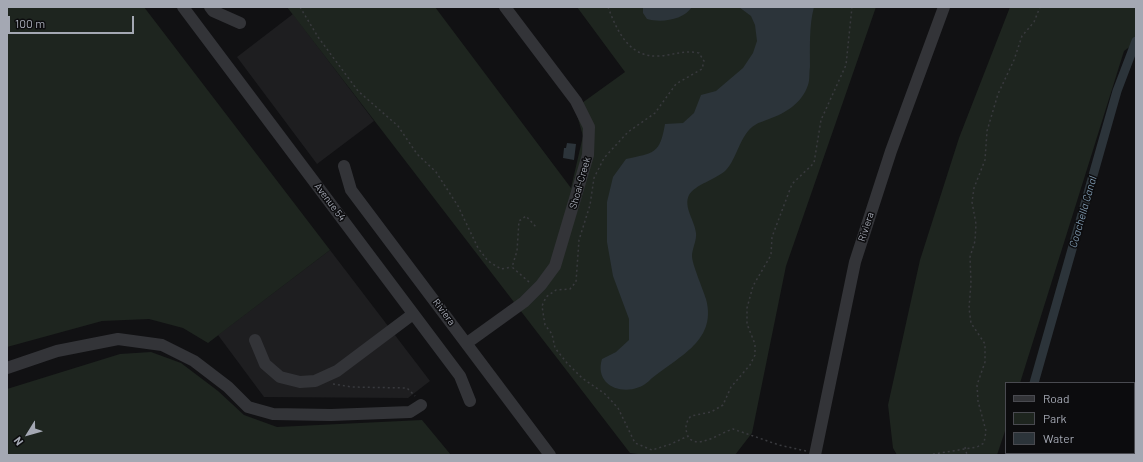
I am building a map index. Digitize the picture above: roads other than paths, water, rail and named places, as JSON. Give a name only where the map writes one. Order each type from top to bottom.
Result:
[{"type":"street","name":"Avenue 54","points":[[183,7],[460,376],[470,402]]},
{"type":"street","points":[[210,7],[213,11],[240,23]]},
{"type":"street","name":"Shoal-Creek","points":[[467,343],[524,302],[541,285],[555,266],[588,155],[589,127],[576,101],[505,7]]},
{"type":"street","name":"Riviera","points":[[815,453],[855,262],[890,151],[944,7]]},
{"type":"street","name":"Riviera","points":[[344,166],[351,190],[550,455]]},
{"type":"street","points":[[255,340],[265,364],[280,378],[300,382],[315,381],[337,371],[414,314]]},
{"type":"street","points":[[7,368],[57,351],[118,339],[162,345],[194,361],[228,387],[248,407],[273,414],[331,415],[410,412],[421,405]]},
{"type":"water","points":[[643,7],[692,7],[678,18],[659,21],[647,19],[643,13]]},
{"type":"water","points":[[739,7],[814,7],[812,14],[808,85],[802,97],[793,106],[781,114],[757,124],[750,129],[742,140],[733,160],[726,170],[696,188],[689,195],[687,204],[696,233],[692,260],[706,299],[708,314],[706,327],[700,338],[681,357],[641,386],[623,390],[615,388],[603,377],[601,369],[602,359],[616,352],[629,340],[629,319],[613,276],[607,242],[607,202],[613,177],[626,159],[649,153],[658,147],[665,124],[683,123],[694,113],[701,95],[716,91],[743,68],[753,53],[757,41],[755,25],[751,16]]},
{"type":"water","points":[[567,143],[576,144],[574,160],[563,158],[564,148],[566,148]]},
{"type":"waterway","name":"Coachella Canal","points":[[1034,382],[1117,91],[1136,41]]}]
